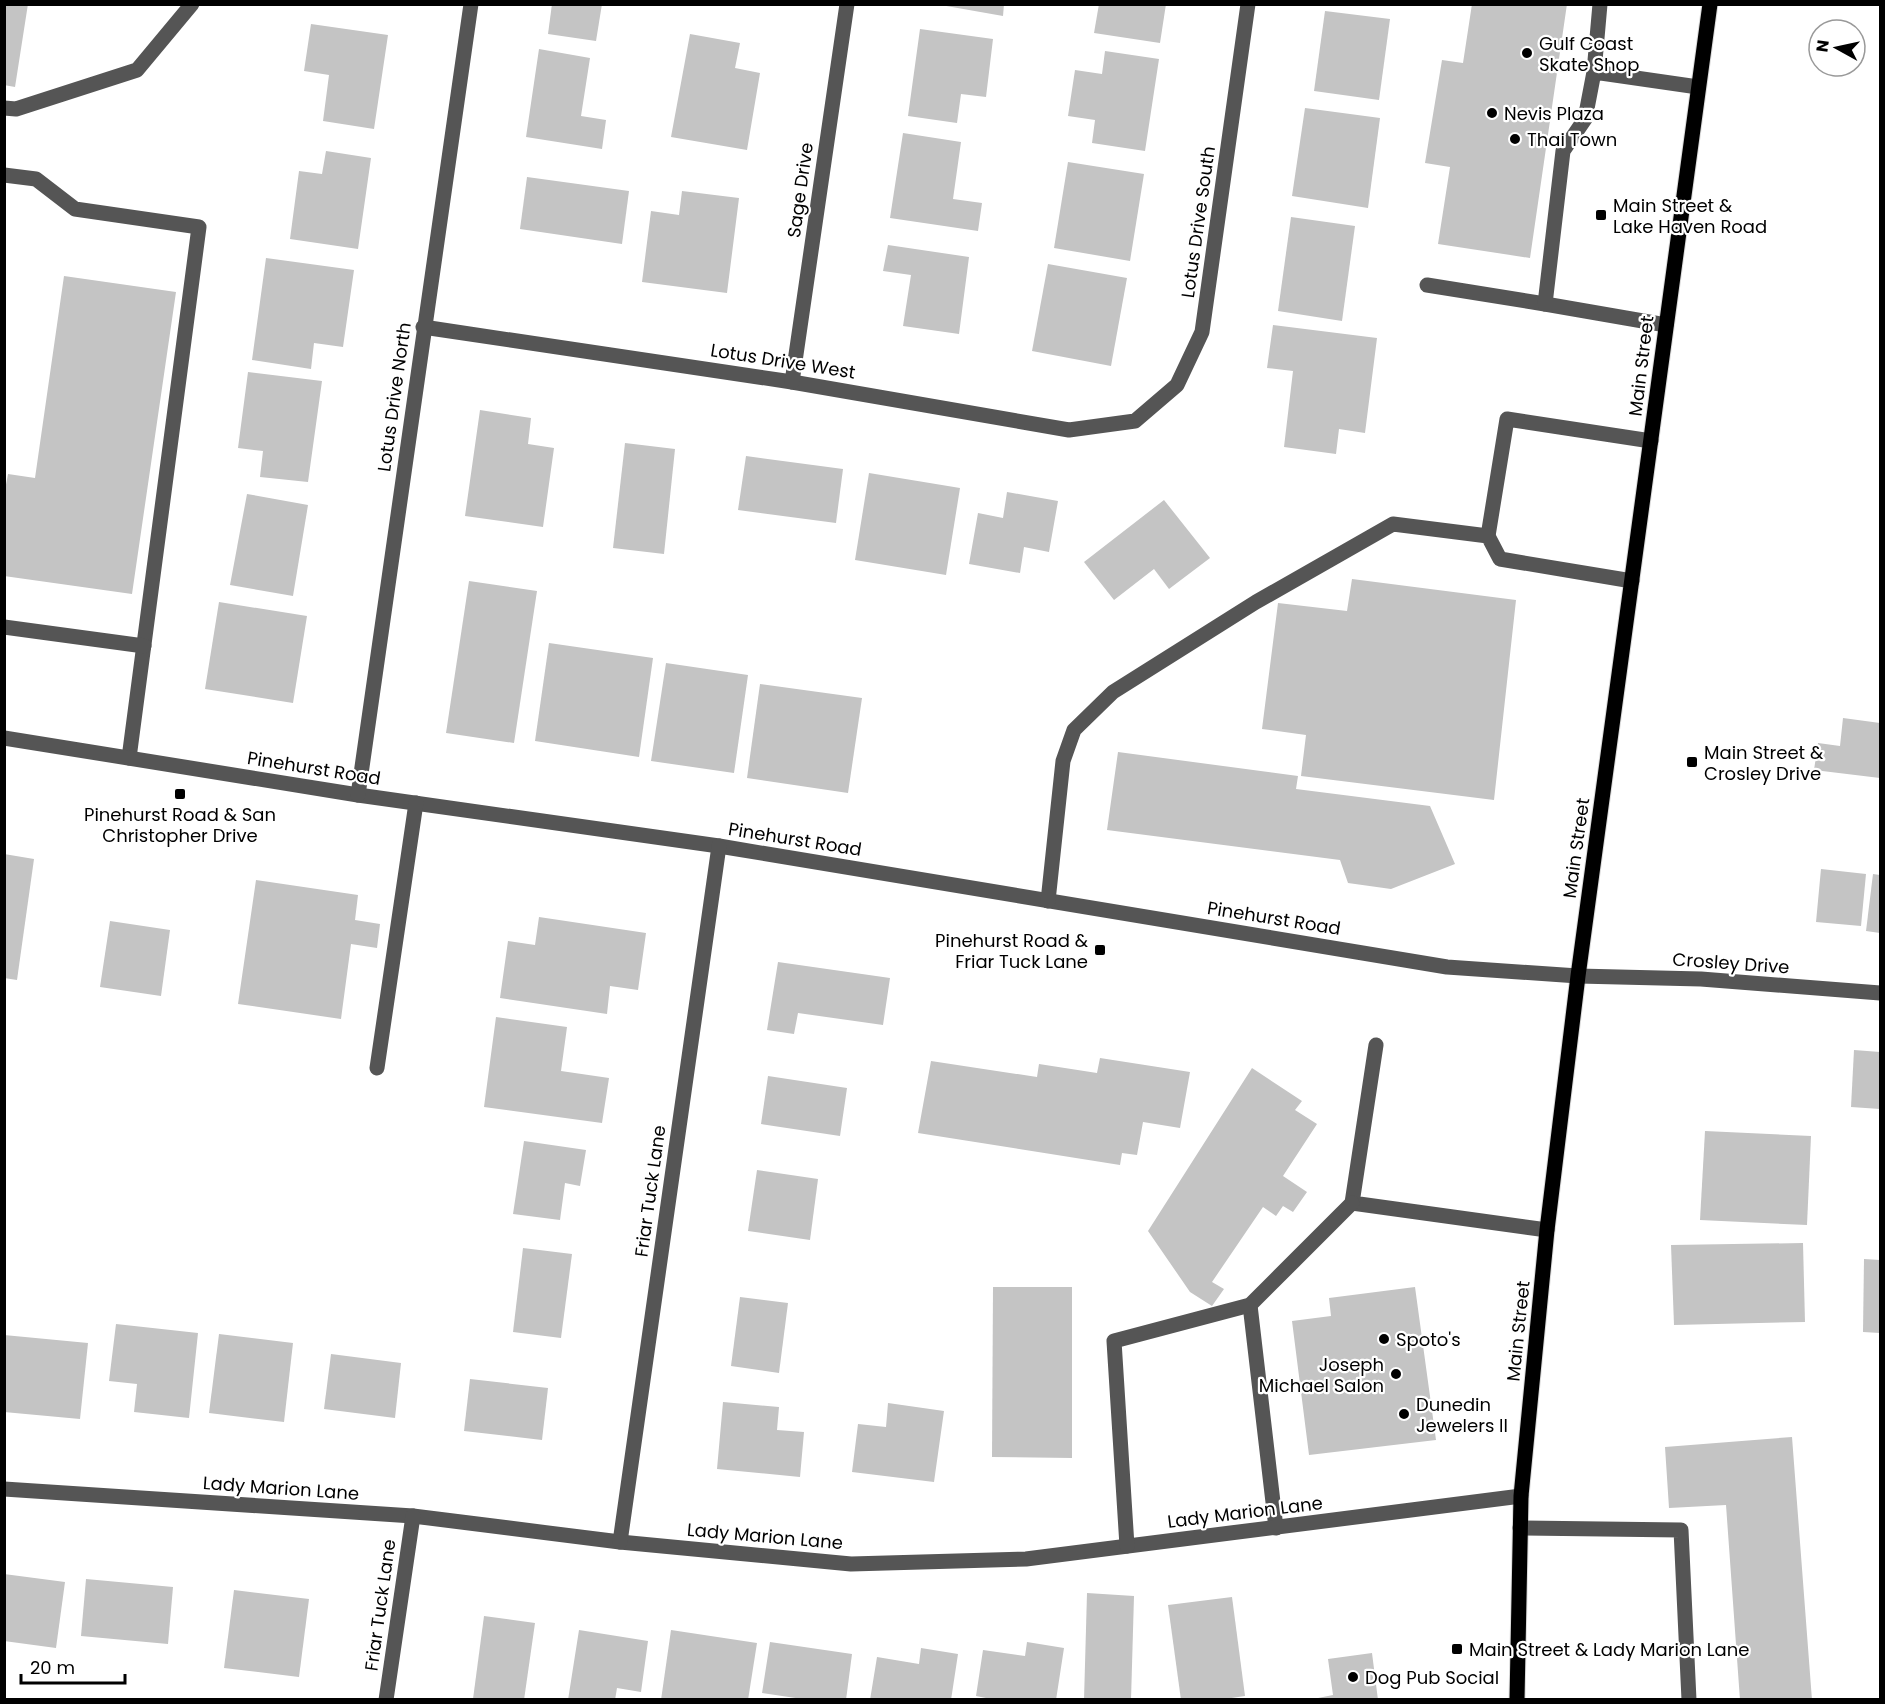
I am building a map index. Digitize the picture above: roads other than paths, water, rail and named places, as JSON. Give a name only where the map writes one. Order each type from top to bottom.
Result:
[{"type":"main road","name":"Main Street","points":[[1517,1700],[1521,1496],[1547,1230],[1578,976],[1710,4]]},
{"type":"street","points":[[4,108],[16,109],[137,70],[192,4]]},
{"type":"street","name":"Lotus Drive North","points":[[358,795],[423,327],[471,4]]},
{"type":"street","name":"Sage Drive","points":[[792,382],[847,4]]},
{"type":"street","name":"Lotus Drive South","points":[[1135,421],[1177,385],[1202,332],[1248,4]]},
{"type":"street","points":[[1545,304],[1563,151],[1585,119],[1594,72],[1600,4]]},
{"type":"street","points":[[1594,72],[1698,87]]},
{"type":"street","points":[[4,175],[36,180],[75,209],[199,227],[129,758]]},
{"type":"street","points":[[1427,285],[1666,325]]},
{"type":"street","name":"Lotus Drive West","points":[[423,327],[792,382],[1069,430],[1135,421]]},
{"type":"street","points":[[1632,582],[1500,559],[1488,536],[1507,419],[1651,441]]},
{"type":"street","points":[[1048,901],[1063,761],[1074,730],[1113,692],[1256,602],[1393,524],[1488,536]]},
{"type":"street","points":[[4,627],[144,646]]},
{"type":"street","name":"Pinehurst Road","points":[[4,738],[358,795],[719,846],[1447,967],[1578,976]]},
{"type":"street","points":[[377,1068],[416,803]]},
{"type":"street","name":"Friar Tuck Lane","points":[[620,1542],[719,846]]},
{"type":"street","name":"Crosley Drive","points":[[1578,976],[1701,979],[1881,993]]},
{"type":"street","points":[[1127,1546],[1114,1341],[1250,1305],[1352,1203],[1376,1045]]},
{"type":"street","points":[[1352,1203],[1547,1230]]},
{"type":"street","points":[[1250,1305],[1276,1527]]},
{"type":"street","name":"Lady Marion Lane","points":[[4,1489],[413,1516],[620,1542],[851,1564],[1026,1559],[1521,1496]]},
{"type":"street","name":"Friar Tuck Lane","points":[[386,1700],[413,1516]]},
{"type":"street","points":[[1520,1528],[1681,1530],[1689,1700]]},
{"type":"place","name":"Gulf Coast Skate Shop","points":[[1527,53]]},
{"type":"place","name":"Nevis Plaza","points":[[1492,113]]},
{"type":"place","name":"Thai Town","points":[[1515,139]]},
{"type":"place","name":"Main Street & Lake Haven Road","points":[[1601,215]]},
{"type":"place","name":"Main Street & Crosley Drive","points":[[1692,762]]},
{"type":"place","name":"Pinehurst Road & San Christopher Drive","points":[[180,794]]},
{"type":"place","name":"Pinehurst Road & Friar Tuck Lane","points":[[1100,950]]},
{"type":"place","name":"Spoto's","points":[[1384,1339]]},
{"type":"place","name":"Joseph Michael Salon","points":[[1396,1374]]},
{"type":"place","name":"Dunedin Jewelers II","points":[[1404,1414]]},
{"type":"place","name":"Main Street & Lady Marion Lane","points":[[1457,1649]]},
{"type":"place","name":"Dog Pub Social","points":[[1353,1677]]}]
